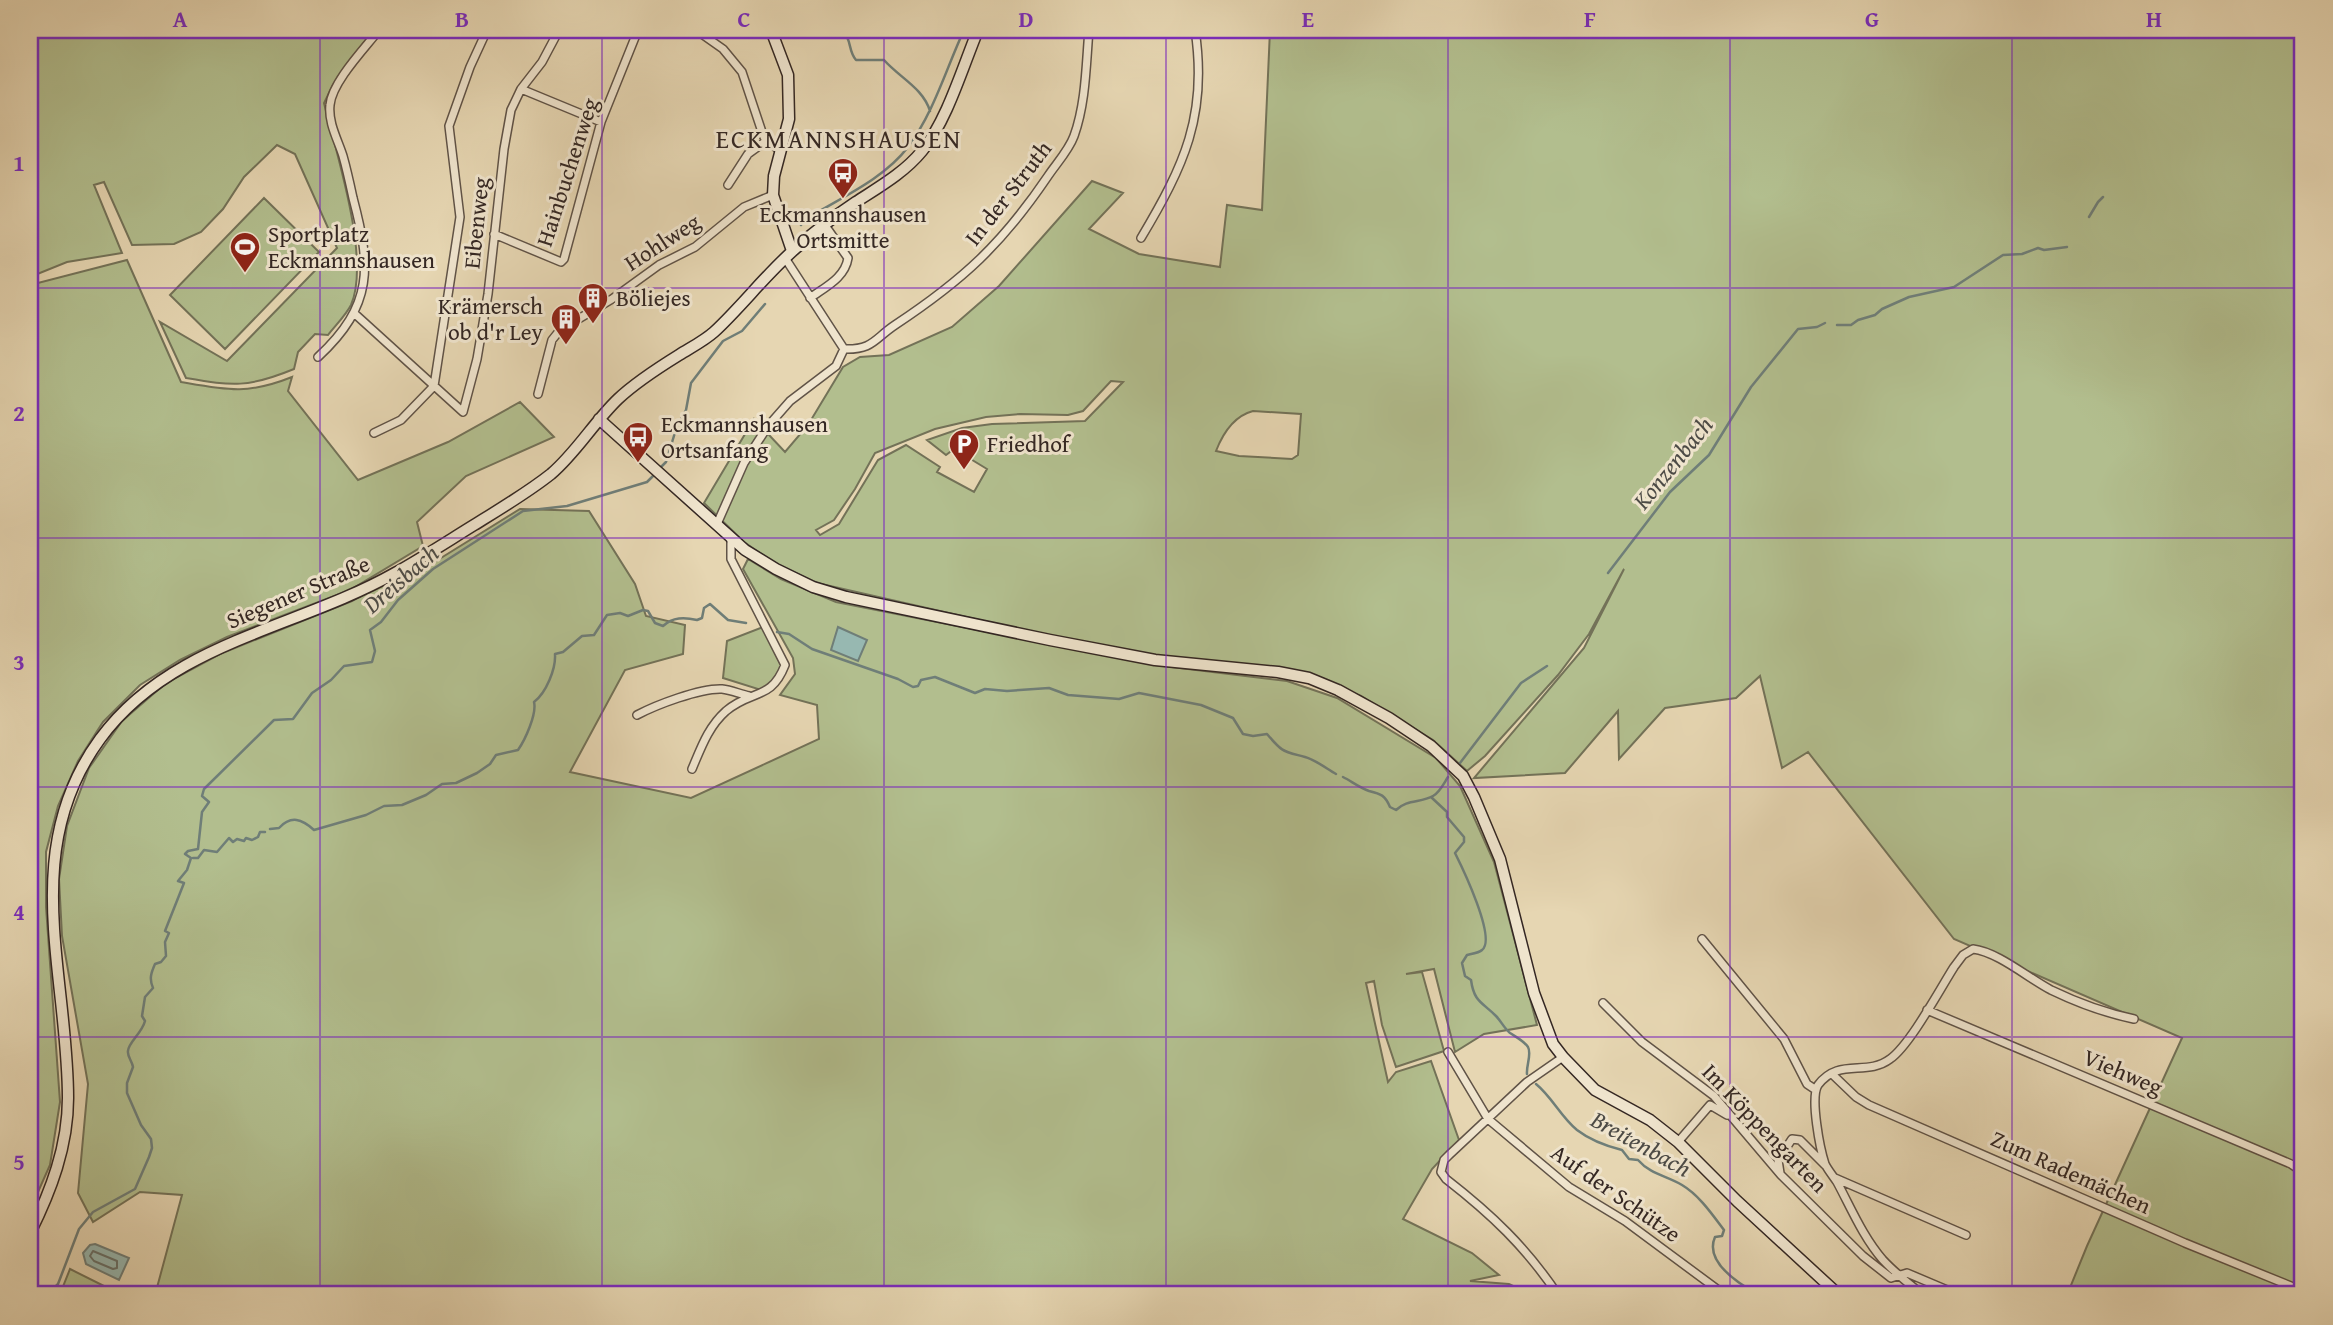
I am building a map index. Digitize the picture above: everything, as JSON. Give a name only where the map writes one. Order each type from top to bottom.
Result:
[{"type":"main road","points":[[771,30],[788,75],[789,119],[774,176],[773,195],[788,254]]},
{"type":"main road","name":"Siegener Straße","points":[[30,1233],[57,1172],[68,1093],[51,890],[56,845],[67,801],[82,767],[101,738],[140,695],[171,672],[214,650],[340,601],[366,588],[516,499],[554,472],[619,398],[656,369],[711,334],[788,254],[824,223],[894,177],[922,152],[940,122],[978,30]]},
{"type":"main road","points":[[599,419],[732,538],[776,569],[813,587],[846,597],[1155,660],[1278,671],[1309,678],[1338,690],[1389,718],[1431,746],[1463,776],[1500,859],[1534,993],[1553,1044],[1595,1090],[1650,1120],[1678,1142],[1737,1201],[1839,1295]]},
{"type":"street","points":[[318,357],[355,314],[364,286],[366,264],[363,232],[343,157],[332,128],[330,104],[345,75],[379,30]]},
{"type":"street","points":[[374,433],[401,420],[433,386],[460,217],[449,126],[486,30]]},
{"type":"street","name":"Eibenweg","points":[[355,314],[463,412],[477,359],[488,294],[503,149],[511,110],[521,89],[542,62],[559,30]]},
{"type":"street","name":"Hainbuchenweg","points":[[494,234],[561,262],[564,259],[601,122],[638,30]]},
{"type":"street","points":[[696,30],[723,49],[742,72],[766,141],[780,150]]},
{"type":"street","name":"In der Struth","points":[[844,349],[861,350],[952,285],[980,262],[1017,220],[1074,138],[1084,90],[1089,30]]},
{"type":"street","points":[[1141,238],[1167,194],[1192,136],[1200,80],[1195,30]]},
{"type":"street","points":[[521,89],[601,122]]},
{"type":"street","points":[[728,185],[748,154],[766,141]]},
{"type":"street","name":"Hohlweg","points":[[538,394],[552,340],[560,330],[612,299],[659,265],[695,247],[744,207],[773,195]]},
{"type":"street","points":[[810,298],[841,275],[847,264],[848,258],[824,223]]},
{"type":"street","points":[[717,524],[744,463],[768,426],[790,401],[836,366],[844,349],[810,298],[788,254]]},
{"type":"street","points":[[692,769],[714,724],[734,704],[770,690],[779,681],[785,665],[731,559],[732,538]]},
{"type":"street","points":[[637,715],[660,705],[712,690],[724,689],[749,696]]},
{"type":"street","points":[[1702,939],[1784,1039],[1807,1084],[1816,1090]]},
{"type":"street","points":[[1826,1165],[1815,1112],[1816,1090],[1832,1074],[1843,1068],[1866,1069],[1892,1058],[1963,955],[1973,949],[1991,954],[2052,990],[2101,1012],[2134,1019]]},
{"type":"street","name":"Im Köppengarten","points":[[1603,1003],[1642,1042],[1714,1096],[1781,1175],[1863,1256],[1891,1278],[1898,1275]]},
{"type":"street","name":"Viehweg","points":[[1927,1010],[2291,1164],[2303,1172]]},
{"type":"street","name":"Auf der Schütze","points":[[1448,1052],[1488,1119],[1569,1187],[1625,1221],[1725,1295]]},
{"type":"street","points":[[1558,1295],[1509,1232],[1441,1172],[1444,1160],[1527,1082],[1563,1057]]},
{"type":"street","name":"Zum Rademächen","points":[[1832,1074],[1863,1102],[2185,1243],[2303,1291]]},
{"type":"street","points":[[1678,1142],[1710,1105],[1730,1116]]},
{"type":"street","points":[[1781,1175],[1778,1160],[1792,1139],[1796,1138],[1826,1165],[1867,1239],[1898,1275],[1923,1295]]},
{"type":"street","points":[[1835,1178],[1966,1235]]},
{"type":"street","points":[[1898,1275],[1907,1273],[1959,1295]]},
{"type":"green space","points":[[30,30],[373,30],[333,85],[324,103],[350,205],[357,261],[356,285],[346,313],[328,335],[315,334],[298,352],[294,369],[264,380],[240,384],[186,378],[160,322],[227,361],[337,248],[295,154],[277,145],[244,177],[223,209],[201,232],[174,244],[132,245],[104,182],[94,185],[122,253],[67,262],[30,277]]},
{"type":"green space","points":[[1270,30],[2303,30],[2303,1295],[2067,1295],[2182,1038],[1954,939],[1808,752],[1782,768],[1760,676],[1736,698],[1665,708],[1619,759],[1618,711],[1565,773],[1474,778],[1584,648],[1624,569],[1589,634],[1558,675],[1485,756],[1467,771],[1433,740],[1361,696],[1310,676],[1154,656],[1050,636],[817,583],[776,564],[744,542],[704,503],[754,419],[785,452],[808,425],[843,367],[860,357],[889,355],[952,327],[999,286],[1092,181],[1123,193],[1089,229],[1139,254],[1220,267],[1227,205],[1262,210]],"holes":[[[1111,381],[1123,382],[1085,421],[992,424],[962,428],[927,440],[946,455],[954,449],[987,469],[974,492],[937,472],[940,467],[906,445],[878,460],[839,524],[820,535],[816,530],[834,520],[875,453],[935,429],[986,417],[1020,414],[1068,415],[1083,411]],[[1253,411],[1301,414],[1298,455],[1292,459],[1239,456],[1216,451],[1230,426],[1246,413]]]},
{"type":"green space","name":"Sportplatz Eckmannshausen","points":[[264,198],[319,252],[225,349],[170,295]]},
{"type":"green space","points":[[127,260],[181,382],[249,389],[292,377],[288,391],[358,480],[448,442],[520,402],[554,437],[466,476],[417,522],[423,546],[350,590],[227,637],[180,660],[140,685],[103,722],[78,761],[58,806],[46,852],[46,907],[60,1102],[50,1165],[30,1210],[30,285]]},
{"type":"green space","points":[[520,509],[589,511],[635,584],[646,616],[685,625],[683,654],[625,670],[570,772],[691,798],[819,739],[817,705],[780,695],[795,674],[793,658],[743,569],[748,559],[781,579],[836,602],[1155,665],[1287,681],[1337,698],[1436,758],[1460,786],[1494,862],[1537,1025],[1484,1034],[1455,1052],[1434,969],[1406,974],[1422,972],[1444,1051],[1396,1067],[1382,1025],[1374,981],[1366,983],[1388,1082],[1396,1072],[1431,1061],[1459,1140],[1432,1169],[1403,1219],[1472,1253],[1499,1275],[1470,1281],[1509,1284],[1533,1295],[155,1295],[182,1195],[140,1192],[93,1222],[78,1193],[88,1084],[62,936],[59,879],[67,826],[89,768],[122,721],[166,683],[220,654],[352,601],[426,559],[428,566]]},
{"type":"green space","points":[[763,627],[781,665],[778,677],[761,690],[723,678],[727,641]]},
{"type":"green space","points":[[70,1269],[122,1295],[56,1295],[62,1289]]},
{"type":"water","points":[[838,627],[867,640],[858,661],[831,650]]},
{"type":"water","points":[[95,1244],[129,1258],[119,1280],[86,1264],[83,1253],[90,1245]]},
{"type":"waterway","points":[[843,30],[856,60],[884,60],[917,90],[930,111]]},
{"type":"waterway","name":"Dreisbach","points":[[801,225],[806,219],[887,169],[908,147],[932,105],[964,30]]},
{"type":"waterway","name":"Konzenbach","points":[[2089,217],[2103,197]]},
{"type":"waterway","name":"Konzenbach","points":[[1837,325],[1851,325],[1909,297],[1954,287],[2003,255],[2022,254],[2038,248],[2044,250],[2067,247]]},
{"type":"waterway","name":"Dreisbach","points":[[659,469],[666,462],[677,426],[686,410],[691,383],[723,341],[742,331],[765,304]]},
{"type":"waterway","name":"Konzenbach","points":[[1608,573],[1670,492],[1709,455],[1751,387],[1798,329],[1817,327],[1825,323]]},
{"type":"waterway","name":"Dreisbach","points":[[47,1295],[58,1284],[79,1229],[93,1212],[135,1189],[152,1148],[151,1139],[141,1125],[127,1093],[127,1083],[133,1067],[128,1051],[145,1021],[142,1016],[145,997],[153,988],[151,979],[155,964],[166,956],[165,942],[169,933],[165,931],[184,883],[178,881],[187,870],[191,858],[185,854],[198,849],[202,812],[209,802],[202,796],[204,789],[274,720],[293,719],[312,693],[331,680],[344,666],[372,662],[375,651],[370,630],[433,569],[523,511],[567,506],[647,482],[655,474]]},
{"type":"waterway","points":[[270,829],[296,820],[314,830],[366,815],[384,806],[402,805],[426,795],[442,784],[456,783],[477,773],[490,764],[496,755],[518,750],[532,720],[534,702],[549,680],[555,654],[563,652],[582,636],[594,635],[607,615],[620,613],[628,616],[643,610],[648,611],[655,623],[663,626],[679,618],[702,618],[704,608],[710,604],[728,620],[746,623]]},
{"type":"waterway","points":[[777,632],[789,634],[812,649],[898,679],[913,687],[918,686],[921,680],[935,677],[975,693],[985,689],[1007,691],[1049,688],[1068,695],[1119,699],[1139,693],[1201,705],[1233,718],[1243,734],[1267,734],[1284,750],[1313,760],[1336,774]]},
{"type":"waterway","name":"Konzenbach","points":[[1460,763],[1521,683],[1547,666]]},
{"type":"waterway","points":[[1343,777],[1382,796],[1390,807],[1396,810],[1405,804],[1433,796],[1448,777]]},
{"type":"waterway","name":"Breitenbach","points":[[1431,797],[1447,812],[1447,817],[1464,837],[1464,842],[1455,853],[1477,903],[1485,932],[1482,950],[1467,955],[1462,963],[1465,976],[1471,980],[1479,1001],[1528,1047],[1527,1074]]},
{"type":"waterway","points":[[193,858],[198,858],[204,850],[217,852],[229,838],[233,842],[237,839],[244,841],[246,838],[252,840],[258,837],[260,832],[265,832]]},
{"type":"waterway","name":"Breitenbach","points":[[1536,1084],[1582,1134],[1622,1150],[1629,1159],[1638,1160],[1648,1169],[1682,1185],[1694,1194],[1724,1230],[1722,1236],[1715,1237],[1713,1246],[1719,1263],[1733,1278],[1759,1295]]},
{"type":"place","name":"Eckmannshausen Ortsmitte","points":[[843,200]]},
{"type":"place","name":"Sportplatz Eckmannshausen","points":[[245,274]]},
{"type":"place","name":"Böliejes","points":[[593,325]]},
{"type":"place","name":"Krämersch ob d'r Ley","points":[[566,346]]},
{"type":"place","name":"Eckmannshausen Ortsanfang","points":[[638,464]]},
{"type":"place","name":"Friedhof","points":[[964,471]]},
{"type":"district","name":"ECKMANNSHAUSEN","points":[[839,139]]}]
